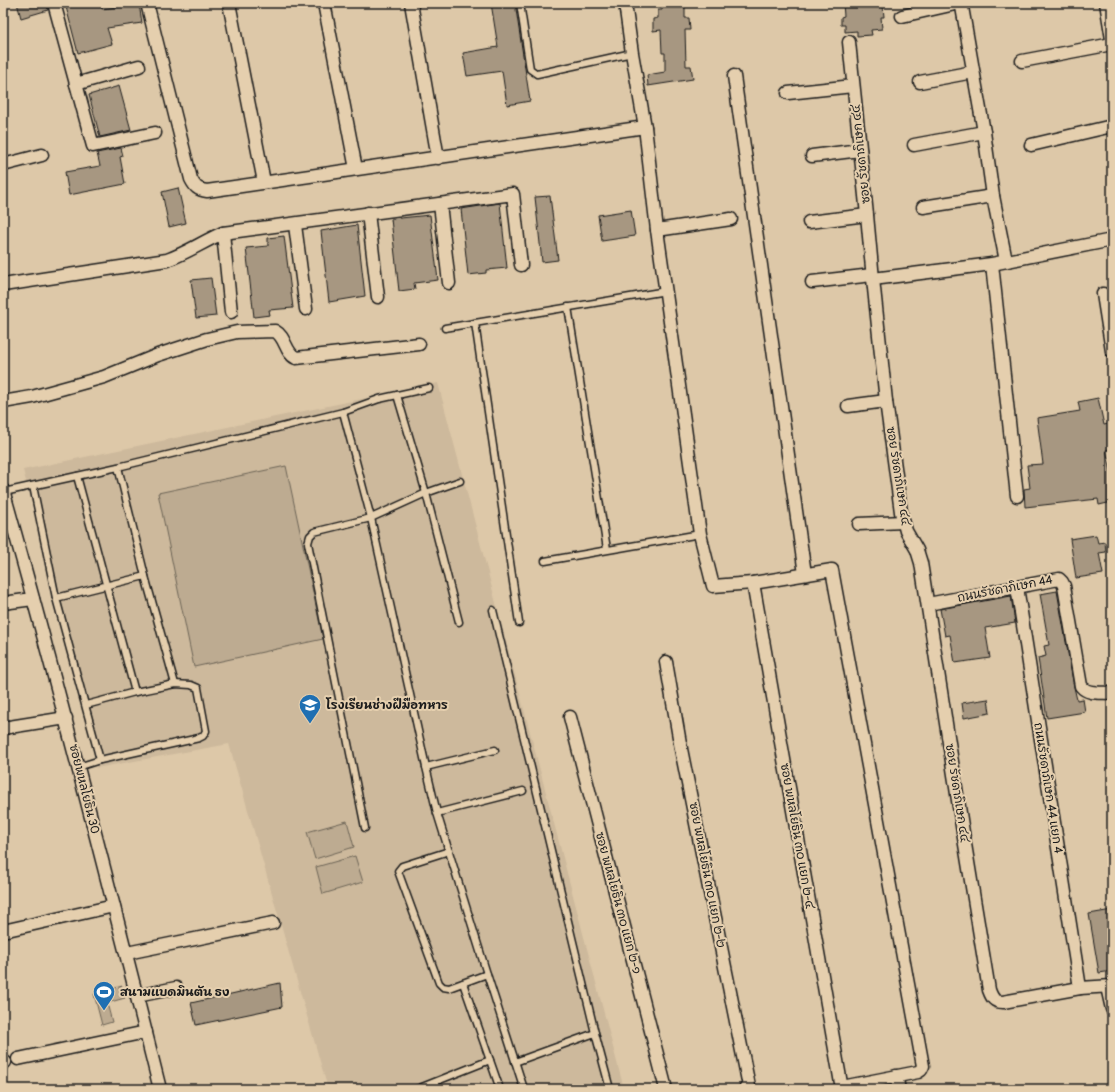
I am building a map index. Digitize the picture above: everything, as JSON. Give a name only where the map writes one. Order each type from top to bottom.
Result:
[{"type":"street","points":[[54,3],[93,146],[155,134]]},
{"type":"street","points":[[147,3],[192,179],[195,186],[200,190],[438,158],[646,127]]},
{"type":"street","points":[[230,3],[264,182]]},
{"type":"street","points":[[324,3],[356,169]]},
{"type":"street","points":[[411,3],[438,158]]},
{"type":"street","points":[[625,3],[632,53],[646,127],[657,230],[700,534],[713,586],[752,583],[832,570],[923,1066],[918,1072],[842,1088]]},
{"type":"street","points":[[1106,3],[1112,39]]},
{"type":"street","points":[[902,16],[955,4],[959,4],[962,7],[972,72],[984,132],[993,196],[1006,261]]},
{"type":"street","name":"ซอย รัชดาภิเษก ๔๔","points":[[849,42],[886,401],[903,522],[906,531],[917,550],[921,563],[964,842],[989,990],[992,999],[997,1002],[1003,1002],[1080,988]]},
{"type":"street","points":[[1022,61],[1112,44]]},
{"type":"street","points":[[76,84],[139,66]]},
{"type":"street","points":[[920,82],[972,72]]},
{"type":"street","points":[[734,76],[805,574]]},
{"type":"street","points":[[788,93],[853,86]]},
{"type":"street","points":[[1031,145],[1112,126]]},
{"type":"street","points":[[914,145],[984,132]]},
{"type":"street","points":[[812,156],[860,150]]},
{"type":"street","points":[[3,166],[42,155]]},
{"type":"street","points":[[3,285],[167,260],[223,233],[513,194],[522,265]]},
{"type":"street","points":[[923,207],[993,196]]},
{"type":"street","points":[[440,204],[449,283]]},
{"type":"street","points":[[368,213],[378,297]]},
{"type":"street","points":[[809,222],[867,215]]},
{"type":"street","points":[[657,230],[731,219]]},
{"type":"street","points":[[295,224],[306,309]]},
{"type":"street","points":[[223,233],[231,312]]},
{"type":"street","points":[[812,282],[992,264],[1112,240]]},
{"type":"street","points":[[992,264],[1017,496]]},
{"type":"street","points":[[1103,294],[1111,343]]},
{"type":"street","points":[[3,402],[32,397],[104,377],[158,355],[207,339],[237,332],[275,331],[281,335],[292,356],[296,358],[419,344]]},
{"type":"street","points":[[848,406],[886,401]]},
{"type":"street","name":"ซอยพหลโยธิน 30","points":[[3,491],[66,718],[127,953],[160,1089]]},
{"type":"street","points":[[859,524],[903,522]]},
{"type":"street","name":"ถนนรัชดาภิเษก 44","points":[[928,604],[1059,579],[1062,582],[1081,686],[1084,690],[1090,692],[1112,693]]},
{"type":"street","name":"ซอย พหลโยธิน ๓๐ แยก ๒-๔","points":[[752,583],[842,1088]]},
{"type":"street","name":"ถนนรัชดาภิเษก 44 แยก 4","points":[[1016,587],[1080,988]]},
{"type":"street","points":[[3,603],[33,599]]},
{"type":"street","name":"ซอย พหลโยธิน ๓๐ แยก ๒-๒","points":[[666,662],[747,1089]]},
{"type":"street","name":"ซอย พหลโยธิน ๓๐ แยก ๒-๑","points":[[570,717],[666,1089]]},
{"type":"street","points":[[3,728],[66,718]]},
{"type":"street","points":[[3,932],[114,906]]},
{"type":"street","points":[[127,953],[273,923]]},
{"type":"street","points":[[1080,988],[1110,986],[1112,1009]]},
{"type":"street","points":[[137,996],[176,988]]},
{"type":"street","points":[[18,1059],[146,1032]]},
{"type":"street","points":[[896,1076],[899,1089]]},
{"type":"lane","points":[[520,3],[530,69],[537,74],[632,53]]},
{"type":"lane","points":[[445,328],[666,291]]},
{"type":"lane","points":[[568,307],[607,550]]},
{"type":"lane","points":[[475,323],[519,623]]},
{"type":"lane","points":[[3,491],[34,486],[118,467],[343,412],[379,399],[429,388]]},
{"type":"lane","points":[[397,395],[426,493],[459,622]]},
{"type":"lane","points":[[343,412],[371,518],[437,813],[524,1089]]},
{"type":"lane","points":[[118,467],[175,684]]},
{"type":"lane","points":[[77,476],[135,692]]},
{"type":"lane","points":[[365,828],[308,543],[310,536],[314,532],[371,518],[426,493],[460,481]]},
{"type":"lane","points":[[34,486],[56,598],[100,760]]},
{"type":"lane","points":[[544,561],[700,534]]},
{"type":"lane","points":[[56,598],[146,576]]},
{"type":"lane","points":[[493,610],[595,1033],[610,1089]]},
{"type":"lane","points":[[78,766],[199,738],[203,736],[206,731],[198,688],[191,685],[175,684],[135,692],[86,705]]},
{"type":"lane","points":[[426,767],[495,750]]},
{"type":"lane","points":[[437,813],[523,791]]},
{"type":"lane","points":[[449,851],[402,866],[398,871],[439,983],[443,987],[448,988],[487,974]]},
{"type":"lane","points":[[463,983],[500,1089]]},
{"type":"lane","points":[[515,1062],[595,1033]]},
{"type":"lane","points":[[417,1089],[490,1060]]},
{"type":"shaded area","name":"โรงเรียนช่างฝีมือทหาร","points":[[438,383],[624,1089],[328,1089],[229,744],[96,768],[100,760],[23,470]]},
{"type":"shaded area","points":[[286,466],[323,639],[194,667],[158,493]]},
{"type":"shaded area","points":[[347,821],[354,847],[315,859],[307,832]]},
{"type":"shaded area","points":[[355,856],[363,882],[323,894],[316,867]]},
{"type":"shaded area","name":"สนามแบดมินตัน ธง","points":[[122,986],[125,998],[107,1003],[112,1022],[102,1025],[94,994]]},
{"type":"building","points":[[17,3],[47,3],[48,10],[21,18]]},
{"type":"building","points":[[65,3],[101,3],[102,9],[139,4],[142,23],[107,28],[112,44],[78,53]]},
{"type":"building","points":[[491,3],[515,3],[530,101],[507,105],[502,71],[467,76],[463,53],[498,47]]},
{"type":"building","points":[[662,3],[685,3],[685,18],[689,18],[690,30],[685,30],[686,66],[691,66],[693,79],[648,86],[647,75],[665,72],[665,53],[662,53],[661,30],[653,31],[653,19],[658,18],[658,10],[662,10]]},
{"type":"building","points":[[843,3],[880,3],[881,6],[883,6],[884,17],[881,17],[882,29],[871,30],[872,35],[857,36],[857,31],[845,32],[845,25],[841,25],[841,17],[844,16]]},
{"type":"building","points":[[119,86],[131,130],[100,137],[89,95]]},
{"type":"building","points":[[121,148],[123,156],[120,157],[125,184],[69,195],[65,172],[100,166],[97,153]]},
{"type":"building","points":[[178,188],[186,223],[169,227],[162,192]]},
{"type":"building","points":[[550,196],[558,260],[542,262],[535,197]]},
{"type":"building","points":[[500,203],[507,268],[486,270],[486,273],[468,275],[461,209]]},
{"type":"building","points":[[631,210],[635,236],[602,241],[598,215]]},
{"type":"building","points":[[430,215],[438,280],[414,283],[415,289],[399,291],[391,219]]},
{"type":"building","points":[[357,225],[365,296],[329,302],[321,231]]},
{"type":"building","points":[[284,236],[293,308],[269,310],[270,315],[254,317],[246,248],[268,246],[268,238]]},
{"type":"building","points":[[211,278],[216,316],[196,318],[191,280]]},
{"type":"building","points":[[1098,398],[1104,425],[1112,423],[1112,449],[1106,450],[1112,475],[1112,502],[1099,505],[1098,499],[1025,507],[1024,489],[1030,488],[1027,465],[1043,464],[1037,418],[1080,411],[1078,402]]},
{"type":"building","points":[[1096,535],[1098,543],[1105,542],[1106,552],[1099,553],[1103,574],[1076,578],[1070,539]]},
{"type":"building","points":[[1057,591],[1077,700],[1083,699],[1085,712],[1047,718],[1038,658],[1046,656],[1044,646],[1049,645],[1040,594]]},
{"type":"building","points":[[1011,596],[1015,623],[985,628],[990,658],[955,663],[950,635],[945,636],[940,609]]},
{"type":"building","points":[[988,699],[990,713],[964,718],[962,703]]},
{"type":"building","points":[[1112,910],[1112,971],[1099,973],[1089,914]]},
{"type":"building","points":[[280,983],[282,1007],[196,1025],[191,1003]]},
{"type":"place","name":"โรงเรียนช่างฝีมือทหาร","points":[[310,724]]},
{"type":"place","name":"สนามแบดมินตัน ธง","points":[[104,1012]]}]
